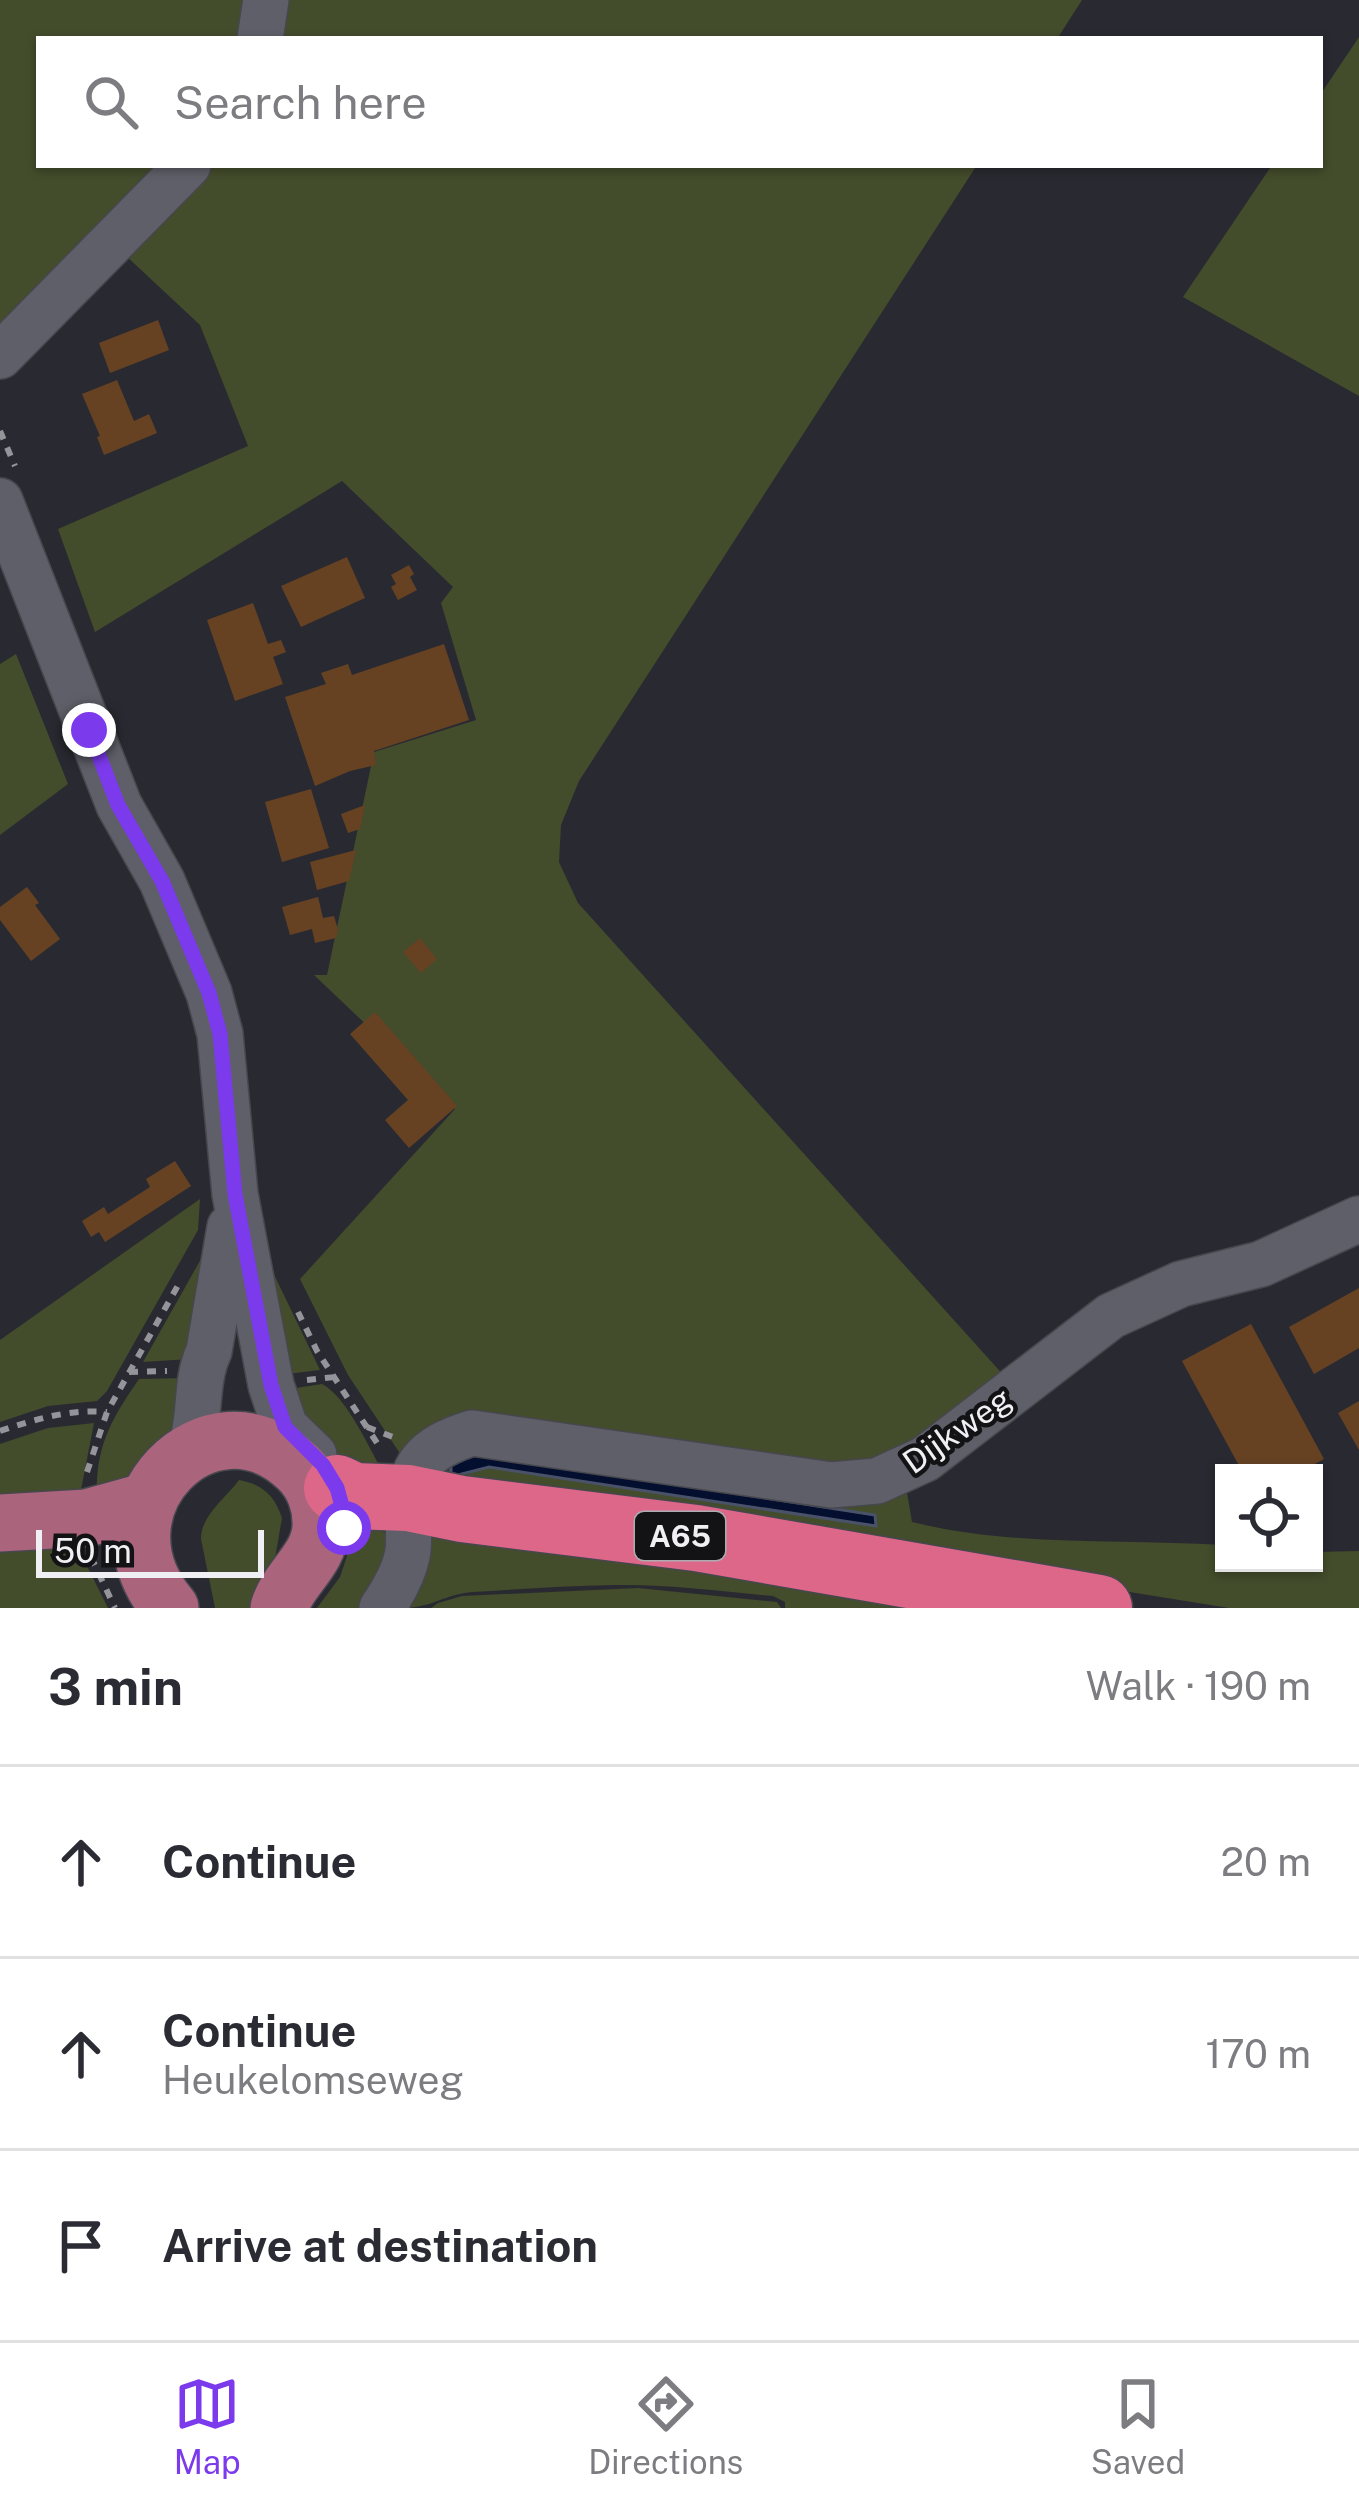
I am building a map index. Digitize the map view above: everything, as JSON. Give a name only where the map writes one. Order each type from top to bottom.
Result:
[{"type":"highway","name":"A65","points":[[328,1489],[426,1507],[696,1538],[1099,1608]]},
{"type":"main road","points":[[170,1608],[154,1588],[142,1554],[142,1518],[148,1501],[164,1473],[201,1448],[233,1442],[272,1450],[328,1489],[341,1542],[302,1608]]},
{"type":"main road","points":[[200,1608],[171,1570],[163,1538],[171,1507],[202,1472],[201,1448]]},
{"type":"main road","points":[[279,1608],[319,1541],[328,1489]]},
{"type":"main road","points":[[0,1523],[87,1518],[148,1501]]},
{"type":"street","points":[[260,36],[266,0]]},
{"type":"street","points":[[0,356],[185,168]]},
{"type":"street","points":[[0,501],[118,805],[162,881],[209,993],[220,1034],[235,1194],[279,1416],[328,1489]]},
{"type":"street","points":[[201,1448],[219,1370],[208,1351],[235,1194]]},
{"type":"street","name":"Dijkweg","points":[[426,1507],[416,1468],[425,1456],[472,1433],[831,1485],[877,1481],[925,1459],[1111,1316],[1180,1284],[1261,1264],[1359,1220]]},
{"type":"street","points":[[382,1608],[396,1587],[426,1507]]},
{"type":"path","points":[[129,1372],[184,1275]]},
{"type":"path","points":[[295,1305],[317,1351],[379,1445],[397,1482],[426,1507]]},
{"type":"path","points":[[0,1431],[58,1414],[107,1412]]},
{"type":"green space","points":[[0,0],[245,0],[237,36],[36,36],[36,168],[152,168],[0,326]]},
{"type":"green space","points":[[288,0],[1082,0],[1059,36],[282,36]]},
{"type":"green space","points":[[1359,37],[1359,396],[1183,297],[1270,168],[1323,168],[1323,91]]},
{"type":"green space","points":[[208,168],[975,168],[579,781],[561,825],[559,862],[578,903],[1007,1379],[897,1467],[407,1464],[348,1375],[300,1279],[455,1109],[314,975],[327,975],[374,752],[476,720],[441,603],[453,587],[342,481],[95,632],[58,529],[248,446],[200,325],[124,254]]},
{"type":"green space","points":[[16,654],[68,784],[0,835],[0,664]]},
{"type":"green space","points":[[200,1199],[198,1230],[107,1391],[97,1401],[48,1406],[0,1422],[0,1340]]},
{"type":"green space","points":[[201,1259],[207,1260],[190,1359],[143,1362]]},
{"type":"green space","points":[[268,1262],[320,1370],[279,1375]]},
{"type":"green space","points":[[187,1378],[181,1440],[97,1504],[98,1468],[106,1437],[139,1379]]},
{"type":"green space","points":[[322,1384],[347,1409],[379,1465],[343,1468],[283,1390]]},
{"type":"green space","points":[[94,1423],[80,1495],[0,1502],[0,1444],[48,1428]]},
{"type":"green space","points":[[492,1443],[837,1496],[865,1497],[906,1487],[912,1522],[1028,1539],[1215,1545],[1215,1572],[1323,1572],[1323,1552],[1359,1551],[1359,1608],[1229,1608],[687,1521],[430,1489],[449,1477],[448,1460]],"holes":[[[485,1452],[874,1515],[876,1525],[489,1467],[451,1473],[463,1457]]]},
{"type":"green space","points":[[239,1480],[266,1492],[282,1518],[269,1608],[215,1608],[202,1530]]},
{"type":"green space","points":[[357,1526],[381,1529],[393,1543],[369,1608],[317,1608],[340,1577]]},
{"type":"green space","points":[[421,1528],[996,1608],[785,1608],[785,1602],[773,1596],[634,1585],[473,1592],[402,1608]]},
{"type":"green space","points":[[80,1532],[87,1566],[108,1608],[0,1608],[0,1537]]},
{"type":"green space","points":[[638,1588],[777,1602],[781,1608],[431,1608],[462,1596]]},
{"type":"water","points":[[477,1453],[875,1515],[876,1526],[489,1467],[451,1473],[451,1466]]},
{"type":"building","points":[[158,320],[169,350],[110,373],[99,343]]},
{"type":"building","points":[[117,380],[134,421],[149,414],[157,433],[104,455],[82,394]]},
{"type":"building","points":[[347,557],[365,598],[301,627],[281,586]]},
{"type":"building","points":[[409,565],[417,590],[398,600],[391,575]]},
{"type":"building","points":[[253,603],[268,644],[281,640],[286,652],[273,657],[283,684],[235,701],[207,620]]},
{"type":"building","points":[[444,644],[469,720],[374,751],[376,765],[315,786],[285,697],[326,684],[321,673],[348,664],[352,675]]},
{"type":"building","points":[[311,789],[329,848],[282,862],[265,802]]},
{"type":"building","points":[[365,805],[360,829],[348,833],[341,814]]},
{"type":"building","points":[[356,850],[349,881],[317,890],[310,862]]},
{"type":"building","points":[[27,887],[60,939],[31,961],[0,920],[0,907]]},
{"type":"building","points":[[318,897],[323,918],[334,916],[336,938],[315,943],[312,929],[290,935],[282,907]]},
{"type":"building","points":[[420,938],[437,959],[421,973],[403,952]]},
{"type":"building","points":[[375,1012],[457,1106],[409,1148],[385,1120],[408,1100],[350,1034]]},
{"type":"building","points":[[175,1161],[191,1186],[105,1242],[99,1232],[91,1237],[82,1221],[104,1207],[108,1214],[150,1187],[146,1179]]},
{"type":"building","points":[[1359,1288],[1359,1348],[1314,1374],[1289,1327]]},
{"type":"building","points":[[1251,1324],[1324,1459],[1315,1464],[1238,1464],[1182,1361]]},
{"type":"building","points":[[1359,1401],[1359,1450],[1338,1413]]},
{"type":"route","points":[[89,730],[118,805],[162,881],[209,993],[220,1034],[235,1194],[271,1385],[285,1427],[331,1475],[341,1500],[344,1528]]}]
